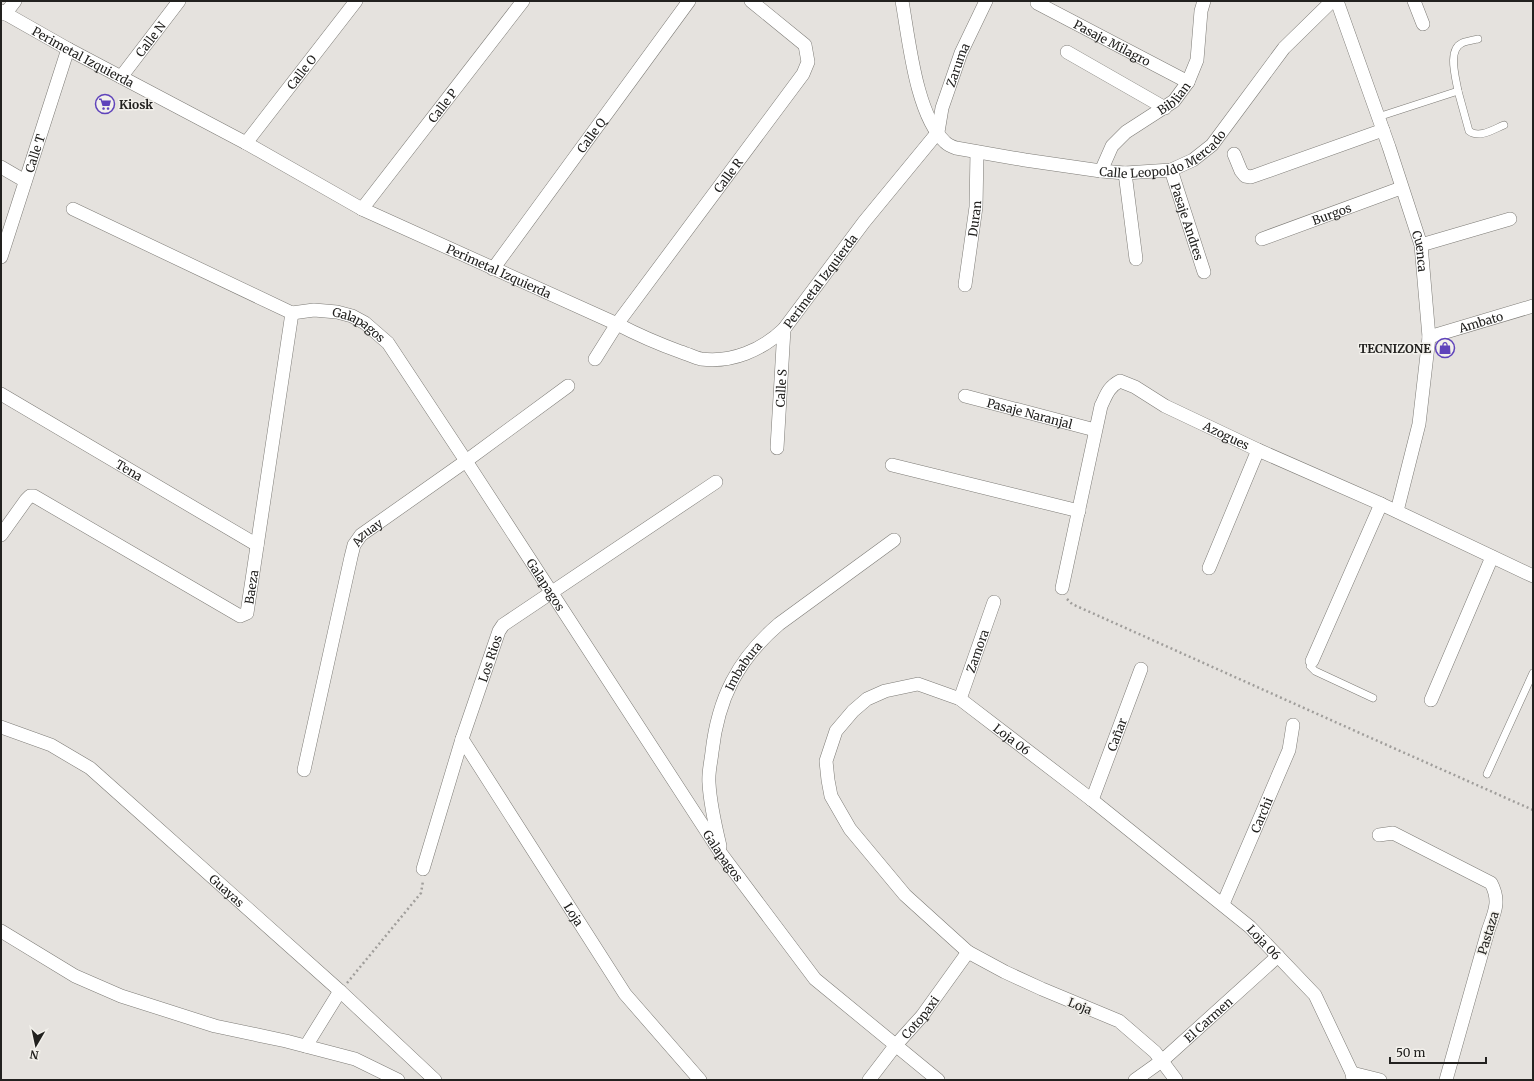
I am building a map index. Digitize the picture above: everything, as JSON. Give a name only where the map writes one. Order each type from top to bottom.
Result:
[{"type":"street","points":[[3,13],[15,1]]},
{"type":"street","name":"Calle N","points":[[122,77],[179,1]]},
{"type":"street","name":"Calle O","points":[[246,143],[356,1]]},
{"type":"street","name":"Calle P","points":[[362,209],[523,1]]},
{"type":"street","name":"Calle Q","points":[[493,269],[689,1]]},
{"type":"street","name":"Calle R","points":[[595,359],[617,324],[803,74],[808,62],[806,45],[751,1]]},
{"type":"street","name":"Calle Leopoldo Mercado","points":[[902,1],[920,96],[932,125],[946,143],[956,148],[977,152],[1101,171],[1126,173],[1171,170],[1193,160],[1212,145],[1284,48],[1332,1]]},
{"type":"street","name":"Zaruma","points":[[938,132],[942,108],[961,53],[986,1]]},
{"type":"street","name":"Cuenca","points":[[1337,1],[1383,130],[1421,245],[1429,337],[1419,424],[1397,512]]},
{"type":"street","points":[[1414,1],[1423,24]]},
{"type":"street","name":"Pasaje Milagro","points":[[1037,3],[1188,82]]},
{"type":"street","name":"Biblian","points":[[1101,171],[1112,146],[1126,132],[1174,101],[1188,82],[1197,60],[1201,11],[1200,3]]},
{"type":"street","name":"Perimetal Izquierda","points":[[3,13],[246,143],[362,209],[617,324],[651,341],[701,359],[727,360],[753,351],[772,340],[784,329],[864,222],[938,132]]},
{"type":"street","name":"Calle T","points":[[1,257],[68,49]]},
{"type":"street","points":[[1067,52],[1165,108]]},
{"type":"street","points":[[1234,154],[1241,171],[1245,176],[1251,177],[1383,130]]},
{"type":"street","name":"Duran","points":[[964,285],[976,207],[977,152]]},
{"type":"street","points":[[1,167],[25,181]]},
{"type":"street","name":"Pasaje Andres","points":[[1171,170],[1204,272]]},
{"type":"street","points":[[1126,173],[1136,259]]},
{"type":"street","name":"Burgos","points":[[1262,239],[1401,188]]},
{"type":"street","points":[[73,209],[292,313]]},
{"type":"street","points":[[1421,245],[1510,219]]},
{"type":"street","name":"Ambato","points":[[1429,337],[1533,306]]},
{"type":"street","name":"Galapagos","points":[[292,313],[314,310],[337,312],[352,316],[365,323],[388,343],[722,855],[815,979],[938,1080]]},
{"type":"street","name":"Baeza","points":[[1,535],[26,500],[30,496],[34,496],[240,616],[247,613],[292,313]]},
{"type":"street","name":"Calle S","points":[[777,448],[784,329]]},
{"type":"street","name":"Azogues","points":[[1062,588],[1101,406],[1109,389],[1120,381],[1135,387],[1165,406],[1258,450],[1381,504],[1533,576]]},
{"type":"street","name":"Azuay","points":[[304,770],[351,557],[357,539],[568,386]]},
{"type":"street","name":"Tena","points":[[1,394],[257,545]]},
{"type":"street","name":"Pasaje Naranjal","points":[[965,396],[1095,430]]},
{"type":"street","points":[[1209,568],[1258,450]]},
{"type":"street","points":[[892,465],[1079,511]]},
{"type":"street","name":"Los Rios","points":[[423,869],[462,739],[499,631],[503,625],[716,482]]},
{"type":"street","points":[[1312,661],[1381,504]]},
{"type":"street","name":"Imbabura","points":[[722,855],[713,818],[709,782],[713,740],[718,715],[737,671],[764,637],[779,624],[894,540]]},
{"type":"street","points":[[1431,700],[1492,557]]},
{"type":"street","name":"Zamora","points":[[960,699],[994,602]]},
{"type":"street","name":"Cañar","points":[[1092,800],[1141,669]]},
{"type":"street","name":"Loja 06","points":[[968,952],[905,895],[850,829],[831,796],[826,761],[836,730],[867,698],[885,691],[918,684],[960,699],[1092,800],[1223,904],[1250,927],[1316,995],[1353,1077]]},
{"type":"street","name":"Carchi","points":[[1223,904],[1290,750],[1293,724]]},
{"type":"street","name":"Guayas","points":[[1,727],[51,745],[90,768],[340,991],[435,1080]]},
{"type":"street","name":"Loja","points":[[462,739],[625,994],[700,1080]]},
{"type":"street","name":"Pastaza","points":[[1379,835],[1393,834],[1491,883],[1495,891],[1497,899],[1496,907],[1446,1080]]},
{"type":"street","points":[[1,931],[75,976],[121,996],[215,1026],[306,1046],[355,1059],[398,1080]]},
{"type":"street","name":"Loja","points":[[968,952],[1042,990],[1118,1021],[1141,1039],[1162,1060],[1176,1080]]},
{"type":"street","name":"Cotopaxi","points":[[869,1080],[895,1046],[922,1016],[968,952]]},
{"type":"street","name":"El Carmen","points":[[1135,1080],[1162,1060],[1278,956]]},
{"type":"street","points":[[306,1046],[340,991]]},
{"type":"street","points":[[1353,1077],[1380,1080]]},
{"type":"lane","points":[[1478,39],[1461,43],[1456,48],[1453,56],[1458,92],[1469,131],[1474,134],[1479,134],[1504,125]]},
{"type":"lane","points":[[1378,117],[1458,92]]},
{"type":"lane","points":[[1312,661],[1310,666],[1315,670],[1373,698]]},
{"type":"lane","points":[[1487,774],[1533,673]]},
{"type":"path","points":[[1062,588],[1064,596],[1072,604],[1533,810]]},
{"type":"path","points":[[340,991],[421,893],[423,888],[423,869]]},
{"type":"place","name":"Kiosk","points":[[105,104]]},
{"type":"place","name":"TECNIZONE","points":[[1445,348]]}]
